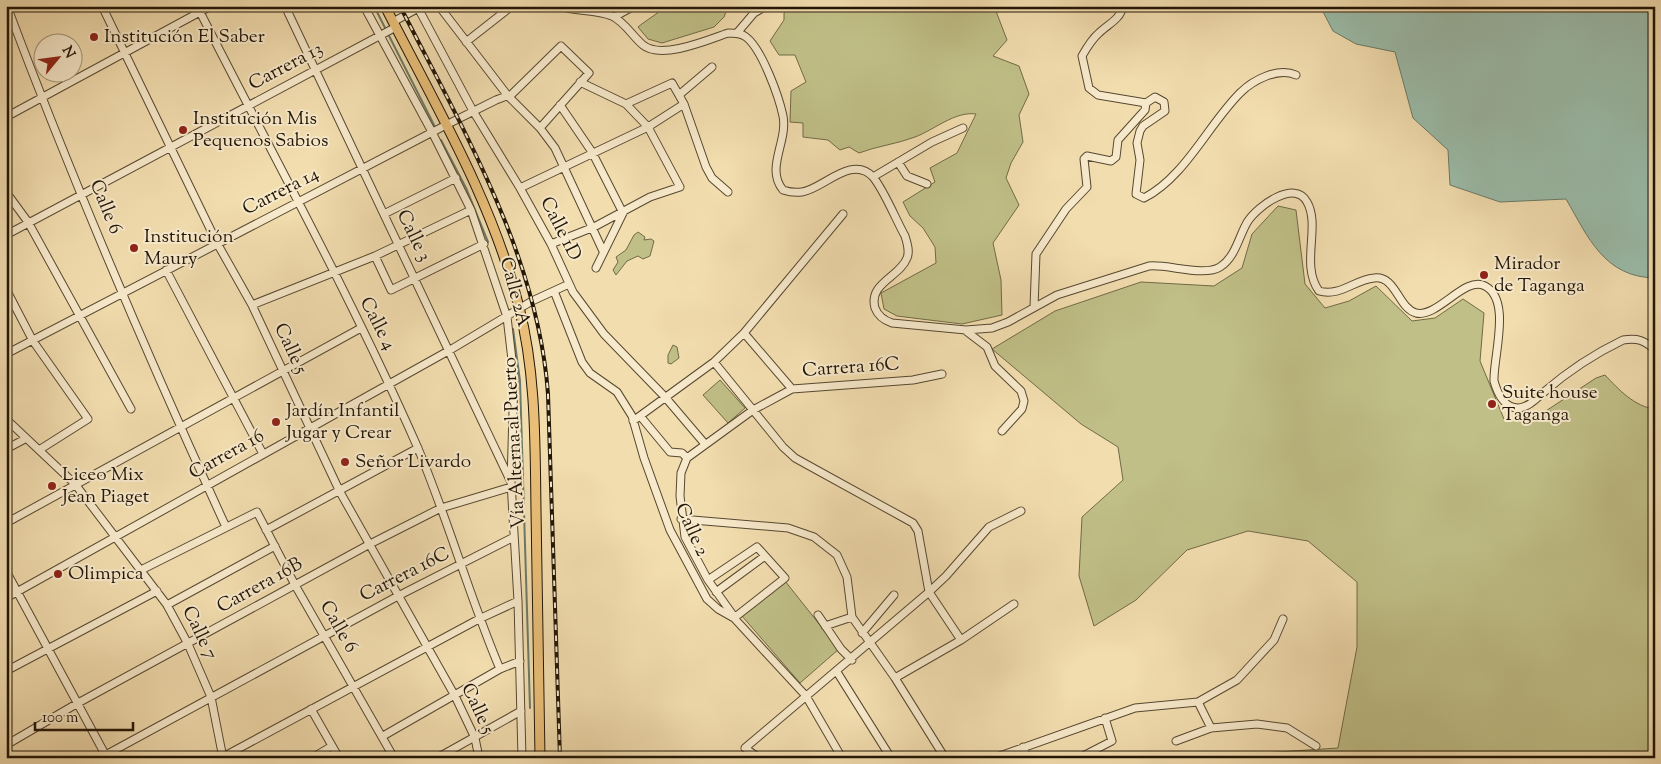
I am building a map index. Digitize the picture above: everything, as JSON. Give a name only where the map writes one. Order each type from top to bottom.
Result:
[{"type":"main road","name":"Vía Alterna al Puerto","points":[[385,6],[388,30],[438,129],[491,217],[513,313],[531,370],[534,429],[540,758]]},
{"type":"street","name":"Calle 6","points":[[7,6],[42,99],[123,293],[226,527],[257,512],[295,585],[394,758]]},
{"type":"street","name":"Calle 5","points":[[102,6],[217,243],[252,305],[340,492],[455,696],[475,738],[478,758]]},
{"type":"street","points":[[6,117],[124,54],[198,9],[211,6]]},
{"type":"street","name":"Calle 3","points":[[285,6],[416,278],[511,484]]},
{"type":"street","name":"Calle 2A","points":[[364,6],[388,30],[438,129],[456,178],[513,313],[514,377],[511,484],[518,601],[521,711]]},
{"type":"street","name":"Calle 1D","points":[[439,6],[508,96],[540,128],[564,165],[594,227],[603,251]]},
{"type":"street","points":[[559,6],[602,12],[614,17],[646,47],[658,50],[676,49],[737,33],[754,13],[766,6]]},
{"type":"street","points":[[614,17],[634,6]]},
{"type":"street","points":[[1123,6],[1122,13],[1113,23],[1098,33],[1082,56],[1088,88],[1098,95],[1146,103]]},
{"type":"street","name":"Carrera 13","points":[[6,235],[388,30],[419,7]]},
{"type":"street","name":"Calle 1D","points":[[419,7],[473,111],[520,188],[551,244],[572,292],[604,334],[665,397],[705,444]]},
{"type":"street","name":"Calle 4","points":[[198,9],[389,384],[418,448],[441,508],[479,619],[500,669]]},
{"type":"street","points":[[466,42],[508,9]]},
{"type":"street","points":[[737,33],[746,37],[753,44],[769,77],[784,117],[783,137],[775,176],[783,190],[792,193],[804,192],[854,169],[864,171],[873,177],[908,246],[908,256],[904,264],[884,281],[875,293],[873,302],[877,313],[883,320],[892,323],[966,330],[992,328],[1080,286],[1149,266],[1161,265],[1200,271],[1220,268],[1232,252],[1248,221],[1255,213],[1286,194],[1294,192],[1304,197],[1311,212],[1311,269],[1314,284],[1319,292],[1327,294],[1338,292],[1373,278],[1382,279],[1390,284],[1408,308],[1415,313],[1424,313],[1468,287],[1478,284],[1486,286],[1495,295],[1501,317],[1494,381],[1497,391],[1510,406],[1526,407],[1549,387],[1623,340],[1635,338],[1645,341],[1655,350]]},
{"type":"street","name":"Carrera 14","points":[[6,354],[473,111],[508,96],[561,46],[589,73],[580,82]]},
{"type":"street","points":[[680,96],[712,67]]},
{"type":"street","points":[[1034,307],[1036,254],[1066,209],[1087,187],[1084,158],[1094,156],[1110,161],[1116,157],[1118,140],[1144,110],[1146,103],[1155,97],[1164,102],[1166,111],[1143,126],[1138,137],[1140,160],[1136,194],[1144,198],[1153,193],[1186,162],[1240,92],[1255,81],[1276,73],[1296,75]]},
{"type":"street","points":[[540,128],[580,82],[626,104],[648,127],[680,187],[650,197],[594,227],[551,244]]},
{"type":"street","points":[[626,104],[672,83],[684,104],[706,167],[712,178],[728,192]]},
{"type":"street","points":[[520,188],[564,165],[648,127],[684,104]]},
{"type":"street","points":[[560,105],[592,152],[622,213]]},
{"type":"street","points":[[873,177],[932,142],[963,128]]},
{"type":"street","points":[[898,162],[907,176],[928,184]]},
{"type":"street","points":[[384,214],[456,178]]},
{"type":"street","points":[[6,192],[28,222],[131,409]]},
{"type":"street","points":[[252,305],[375,256],[471,210]]},
{"type":"street","name":"Calle 1D","points":[[603,251],[622,213]]},
{"type":"street","points":[[708,580],[757,547],[784,578],[734,618],[708,580],[685,537],[681,519],[681,473],[687,458],[682,453],[670,452],[637,419],[714,362],[744,334],[844,214]]},
{"type":"street","points":[[375,256],[391,290],[484,244]]},
{"type":"street","points":[[596,268],[603,251]]},
{"type":"street","points":[[166,270],[234,397],[262,454]]},
{"type":"street","name":"Carrera 16","points":[[6,598],[513,313],[569,284]]},
{"type":"street","name":"Calle 2","points":[[554,291],[582,362],[590,372],[618,392],[637,419],[644,458],[670,530],[708,599],[718,609],[734,618],[806,696],[842,758]]},
{"type":"street","points":[[7,294],[33,341],[88,420],[39,450]]},
{"type":"street","points":[[6,523],[361,328]]},
{"type":"street","points":[[966,330],[987,347],[995,366],[1021,391],[1024,401],[1022,409],[1002,431]]},
{"type":"street","points":[[744,334],[792,389]]},
{"type":"street","points":[[714,362],[783,447],[795,458],[913,523],[918,531],[929,592],[961,640]]},
{"type":"street","name":"Carrera 16C","points":[[687,458],[753,410],[792,389],[913,380],[942,374]]},
{"type":"street","name":"Calle 7","points":[[6,419],[75,484],[167,605],[188,644],[211,698],[222,757]]},
{"type":"street","points":[[6,449],[25,438]]},
{"type":"street","points":[[266,530],[340,492],[418,448]]},
{"type":"street","name":"Carrera 16B","points":[[6,745],[78,703],[370,544],[441,508],[511,484]]},
{"type":"street","points":[[759,758],[745,748],[852,660],[870,642],[929,592],[989,526],[1021,512]]},
{"type":"street","points":[[681,519],[788,528],[814,537],[837,555],[844,566],[852,617],[895,678],[944,758]]},
{"type":"street","points":[[141,570],[226,527]]},
{"type":"street","name":"Carrera 16C","points":[[104,757],[398,596],[514,537]]},
{"type":"street","points":[[167,605],[275,546]]},
{"type":"street","points":[[716,592],[765,556]]},
{"type":"street","points":[[6,571],[78,703],[104,757]]},
{"type":"street","points":[[6,670],[158,591]]},
{"type":"street","points":[[862,632],[894,595]]},
{"type":"street","points":[[222,757],[479,619],[518,601]]},
{"type":"street","points":[[895,678],[961,640],[1014,604]]},
{"type":"street","points":[[818,615],[852,660]]},
{"type":"street","points":[[825,626],[852,617]]},
{"type":"street","points":[[994,758],[1134,708],[1198,702],[1237,680],[1274,640],[1283,619]]},
{"type":"street","points":[[383,736],[500,669],[520,661]]},
{"type":"street","points":[[837,672],[891,758]]},
{"type":"street","points":[[1198,702],[1211,728]]},
{"type":"street","points":[[311,709],[339,758]]},
{"type":"street","points":[[439,757],[521,711],[522,758]]},
{"type":"street","points":[[1078,758],[1110,743],[1113,739],[1105,718]]},
{"type":"street","points":[[1176,741],[1211,728],[1257,724],[1287,728],[1316,746]]},
{"type":"street","points":[[312,758],[332,746]]},
{"type":"street","points":[[1023,747],[1027,758]]},
{"type":"shaded area","points":[[665,6],[739,6],[727,9],[724,17],[714,27],[662,43],[648,39],[638,27]]},
{"type":"shaded area","points":[[795,6],[994,6],[1007,40],[993,56],[1019,66],[1029,94],[1019,115],[1023,142],[1011,163],[1006,178],[1019,205],[993,243],[1001,280],[1002,315],[962,324],[897,316],[884,309],[881,293],[936,263],[935,247],[923,228],[910,216],[903,202],[935,182],[930,168],[957,153],[976,114],[960,115],[915,137],[859,153],[849,147],[840,150],[828,140],[803,137],[803,123],[790,122],[791,91],[806,82],[795,55],[779,55],[770,41],[784,20],[784,13]]},
{"type":"shaded area","points":[[1320,6],[1655,6],[1655,278],[1637,276],[1623,271],[1610,263],[1590,240],[1566,199],[1500,202],[1450,185],[1448,150],[1413,118],[1395,52],[1356,44],[1333,31]]},
{"type":"shaded area","points":[[1278,206],[1296,210],[1305,284],[1325,308],[1349,301],[1376,286],[1412,321],[1435,318],[1463,299],[1484,313],[1480,361],[1504,419],[1532,420],[1596,378],[1605,375],[1634,401],[1648,408],[1655,409],[1655,758],[1242,758],[1262,753],[1338,748],[1357,647],[1357,582],[1308,541],[1248,531],[1187,550],[1136,600],[1094,626],[1079,576],[1082,517],[1123,480],[1118,447],[1081,424],[992,349],[1055,311],[1141,282],[1214,286],[1242,268],[1252,234]]},
{"type":"shaded area","points":[[638,232],[645,237],[644,240],[651,239],[654,241],[650,256],[643,259],[638,256],[627,261],[616,275],[613,270],[618,262],[616,257],[626,250],[634,235]]},
{"type":"shaded area","points":[[673,345],[677,347],[679,358],[671,364],[668,363],[668,355]]},
{"type":"shaded area","points":[[720,380],[745,408],[728,423],[703,395]]},
{"type":"shaded area","points":[[785,581],[839,649],[800,683],[742,616]]},
{"type":"waterway","points":[[374,6],[435,127]]},
{"type":"waterway","points":[[441,140],[466,188],[488,242]]},
{"type":"waterway","points":[[513,329],[520,381],[530,708]]},
{"type":"railway","points":[[400,6],[494,194],[513,242],[529,292],[541,342],[548,394],[560,758]]},
{"type":"place","name":"Institución El Saber","points":[[94,37]]},
{"type":"place","name":"Institución Mis Pequenos Sabios","points":[[183,130]]},
{"type":"place","name":"Institución Maury","points":[[134,248]]},
{"type":"place","name":"Mirador de Taganga","points":[[1484,275]]},
{"type":"place","name":"Suite house Taganga","points":[[1492,404]]},
{"type":"place","name":"Jardín Infantil Jugar y Crear","points":[[276,422]]},
{"type":"place","name":"Señor Livardo","points":[[345,462]]},
{"type":"place","name":"Liceo Mix Jean Piaget","points":[[52,486]]},
{"type":"place","name":"Olimpica","points":[[58,574]]}]
